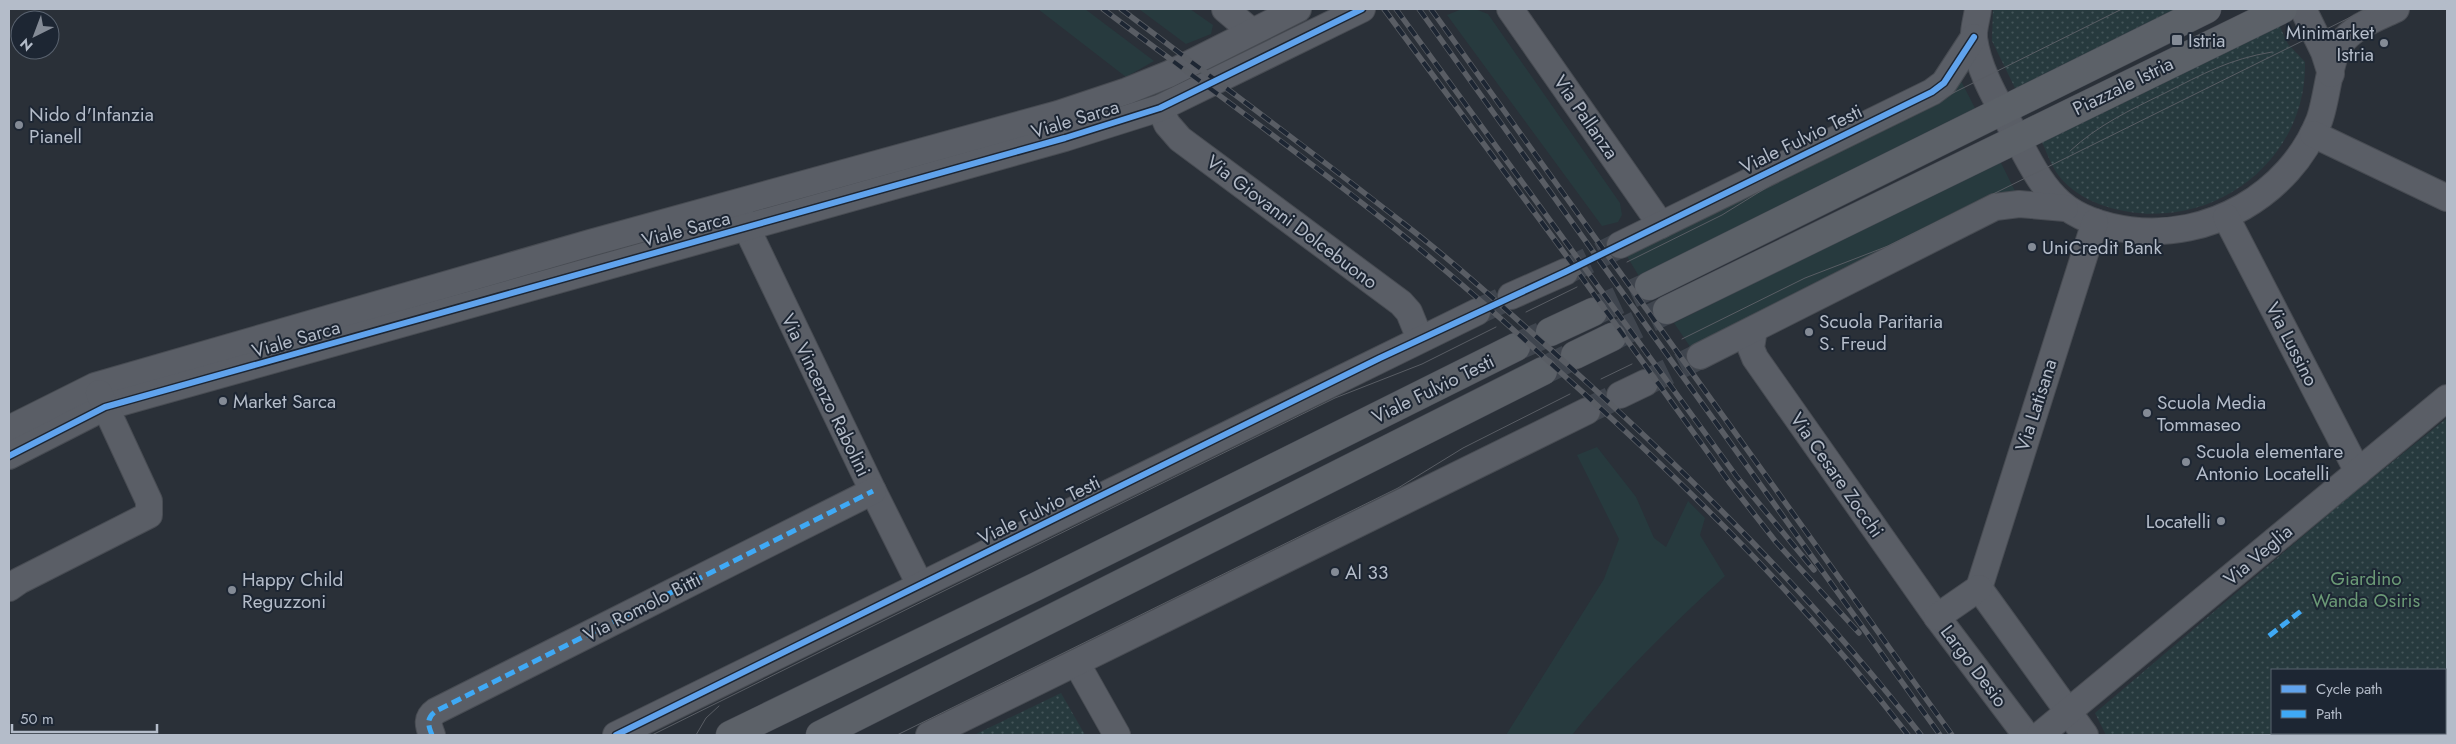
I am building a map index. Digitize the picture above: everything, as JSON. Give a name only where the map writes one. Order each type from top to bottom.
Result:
[{"type":"main road","name":"Piazzale Istria","points":[[2004,111],[2207,9]]},
{"type":"main road","name":"Piazzale Istria","points":[[2017,138],[2283,9]]},
{"type":"main road","points":[[1650,286],[2004,111]]},
{"type":"main road","points":[[1667,310],[2017,138]]},
{"type":"main road","points":[[1550,332],[1593,312]]},
{"type":"main road","points":[[1575,355],[1612,337]]},
{"type":"main road","name":"Viale Fulvio Testi","points":[[730,735],[1046,582],[1516,347]]},
{"type":"main road","name":"Viale Fulvio Testi","points":[[820,735],[1543,371]]},
{"type":"street","points":[[1225,9],[1246,26],[1250,33]]},
{"type":"street","name":"Viale Sarca","points":[[9,429],[100,396],[580,246],[1058,114],[1127,92],[1169,74],[1298,9]]},
{"type":"street","name":"Viale Sarca","points":[[9,456],[100,396],[746,228],[1065,138],[1160,108],[1362,9]]},
{"type":"street","name":"Via Pallanza","points":[[1510,9],[1661,224]]},
{"type":"street","points":[[1978,9],[1974,37],[1981,64],[2040,182],[2065,208]]},
{"type":"street","points":[[2303,9],[2324,52],[2331,74]]},
{"type":"street","points":[[1700,356],[1995,207],[2019,204],[2065,208],[2095,222],[2124,229],[2154,232],[2183,229],[2226,216],[2247,205],[2277,182],[2294,163],[2313,134],[2324,108],[2339,45],[2364,24],[2396,9]]},
{"type":"street","name":"Viale Fulvio Testi","points":[[1620,245],[1932,92],[1944,83],[1974,37]]},
{"type":"street","name":"Via Giovanni Dolcebuono","points":[[1160,108],[1167,124],[1180,139],[1400,303],[1409,312],[1420,339]]},
{"type":"street","points":[[2313,134],[2447,198]]},
{"type":"street","name":"Via Vincenzo Rabolini","points":[[736,204],[872,491],[920,584]]},
{"type":"street","name":"Via Lussino","points":[[2226,216],[2358,472]]},
{"type":"street","name":"Via Latisana","points":[[1979,588],[2095,222]]},
{"type":"street","points":[[1510,296],[1565,272]]},
{"type":"street","name":"Viale Fulvio Testi","points":[[616,735],[1477,312]]},
{"type":"street","name":"Via Cesare Zocchi","points":[[1754,330],[1751,348],[1755,358],[1937,617]]},
{"type":"street","points":[[1620,395],[1645,383]]},
{"type":"street","points":[[9,588],[19,581],[149,515],[148,501],[100,396]]},
{"type":"street","name":"Via Veglia","points":[[2069,713],[2447,398]]},
{"type":"street","points":[[929,735],[1077,664],[1446,479],[1587,411]]},
{"type":"street","name":"Via Romolo Bitti","points":[[432,735],[428,723],[429,718],[436,711],[872,491]]},
{"type":"street","points":[[1979,588],[2085,735]]},
{"type":"street","name":"Largo Desio","points":[[1979,588],[1937,617],[2026,735]]},
{"type":"street","points":[[1077,664],[1117,735]]},
{"type":"street","points":[[2040,735],[2069,713]]},
{"type":"green space","points":[[1038,9],[1085,9],[1154,61],[1126,77]]},
{"type":"green space","points":[[1139,9],[1190,9],[1213,25],[1211,34],[1186,44]]},
{"type":"green space","points":[[1462,9],[1475,9],[1488,14],[1620,203],[1622,215],[1618,222],[1602,226],[1447,15]]},
{"type":"green space","points":[[1993,9],[2176,9],[2016,90],[1992,41]]},
{"type":"green space","points":[[2279,25],[2288,44],[2305,62],[2302,97],[2291,128],[2273,156],[2250,179],[2223,197],[2192,209],[2159,214],[2124,211],[2097,203],[2080,195],[2065,183],[2056,172],[2040,138]]},
{"type":"green space","points":[[1960,79],[1978,114],[1640,278],[1625,253]]},
{"type":"green space","points":[[1999,159],[2017,195],[1693,351],[1674,323]]},
{"type":"green space","name":"Giardino Wanda Osiris","points":[[2447,418],[2447,735],[2106,735],[2095,713],[2350,496]]},
{"type":"green space","points":[[1597,447],[1636,497],[1654,538],[1666,547],[1688,501],[1705,518],[1700,535],[1725,576],[1646,652],[1572,735],[1506,735],[1604,579],[1619,539],[1577,455]]},
{"type":"green space","points":[[1061,693],[1085,735],[974,735]]},
{"type":"tunnel","points":[[1565,272],[1620,245]]},
{"type":"tunnel","points":[[1593,312],[1649,286]]},
{"type":"tunnel","points":[[1477,312],[1511,296]]},
{"type":"tunnel","points":[[1612,337],[1667,310]]},
{"type":"tunnel","points":[[1516,347],[1550,332]]},
{"type":"tunnel","points":[[1543,371],[1575,355]]},
{"type":"tunnel","points":[[1645,383],[1700,356]]},
{"type":"tunnel","points":[[1587,411],[1620,395]]},
{"type":"tram line","points":[[1627,262],[1722,215],[1782,178],[2122,9]]},
{"type":"tram line","points":[[1682,339],[1805,278],[1888,246],[2367,9]]},
{"type":"tram line","points":[[2070,151],[2092,133],[2115,119],[2192,80],[2229,63],[2272,52]]},
{"type":"tram line","points":[[1526,312],[1577,287]]},
{"type":"tram line","points":[[652,735],[1335,398],[1422,364],[1496,327]]},
{"type":"tram line","points":[[1601,379],[1632,364]]},
{"type":"tram line","points":[[897,735],[1398,488],[1463,448],[1570,394]]},
{"type":"tram line","points":[[696,735],[706,718],[719,706]]},
{"type":"railway","points":[[1103,9],[1395,229],[1526,341],[1659,463],[1747,550],[1830,640],[1908,735]]},
{"type":"railway","points":[[1121,9],[1298,142],[1424,240],[1487,292],[1568,365],[1662,452],[1753,542],[1839,636],[1921,735]]},
{"type":"railway","points":[[1384,9],[1560,247],[1729,482],[1776,542],[1859,633]]},
{"type":"railway","points":[[1396,9],[1737,477],[1814,570]]},
{"type":"railway","points":[[1419,9],[1940,735]]},
{"type":"railway","points":[[1431,9],[1952,735]]},
{"type":"marked path","points":[[432,735],[429,719],[436,711],[873,491]]},
{"type":"marked path","points":[[2269,636],[2301,611]]},
{"type":"cycle path","points":[[9,456],[105,407],[1065,138],[1160,108],[1362,9]]},
{"type":"cycle path","points":[[616,735],[1380,358],[1565,272],[1932,92],[1944,83],[1974,37]]},
{"type":"place","name":"Istria","points":[[2177,40]]},
{"type":"place","name":"Minimarket Istria","points":[[2384,43]]},
{"type":"place","name":"Nido d'Infanzia Pianell","points":[[19,125]]},
{"type":"place","name":"UniCredit Bank","points":[[2032,247]]},
{"type":"place","name":"Scuola Paritaria S. Freud","points":[[1809,332]]},
{"type":"place","name":"Market Sarca","points":[[223,401]]},
{"type":"place","name":"Scuola Media Tommaseo","points":[[2147,413]]},
{"type":"place","name":"Scuola elementare Antonio Locatelli","points":[[2186,462]]},
{"type":"place","name":"Locatelli","points":[[2221,521]]},
{"type":"place","name":"Al 33","points":[[1335,572]]},
{"type":"place","name":"Happy Child Reguzzoni","points":[[232,590]]}]
